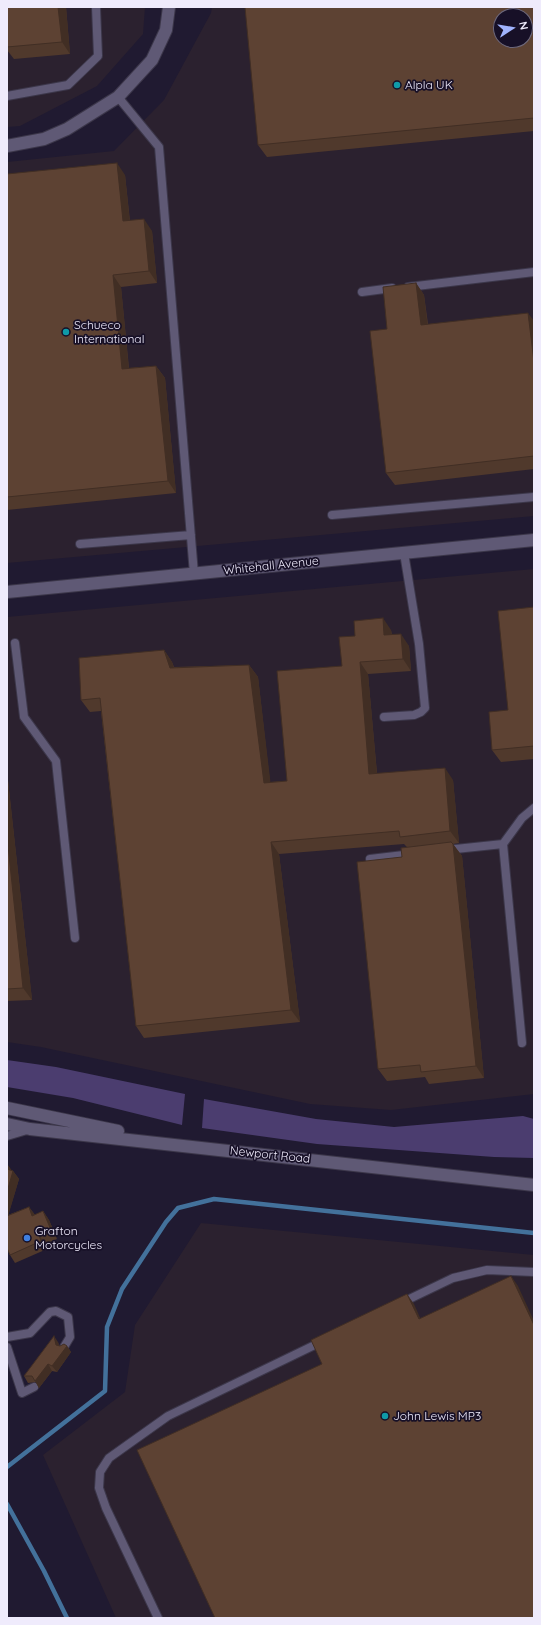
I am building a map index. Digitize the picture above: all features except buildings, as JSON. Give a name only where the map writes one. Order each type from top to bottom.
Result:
[{"type":"street","points":[[7,146],[44,139],[67,129],[118,97],[152,60],[166,30],[169,7]]},
{"type":"street","name":"Whitehall Avenue","points":[[7,592],[534,540]]},
{"type":"street","points":[[7,1108],[190,1146]]},
{"type":"street","name":"Newport Road","points":[[7,1124],[30,1129],[534,1185]]},
{"type":"lane","points":[[7,96],[68,85],[98,56],[96,7]]},
{"type":"lane","points":[[118,97],[159,147],[194,574]]},
{"type":"lane","points":[[362,292],[534,272]]},
{"type":"lane","points":[[332,515],[534,497]]},
{"type":"lane","points":[[80,544],[191,535]]},
{"type":"lane","points":[[384,718],[414,715],[421,712],[425,708],[419,644],[404,553]]},
{"type":"lane","points":[[15,643],[24,717],[56,760],[75,938]]},
{"type":"lane","points":[[522,1043],[503,844],[522,818],[534,808]]},
{"type":"lane","points":[[440,851],[503,844]]},
{"type":"lane","points":[[370,859],[417,854]]},
{"type":"lane","points":[[7,1136],[30,1129]]},
{"type":"lane","points":[[396,1305],[453,1278],[487,1270],[534,1272]]},
{"type":"lane","points":[[7,1337],[30,1333],[50,1312],[56,1312],[68,1317],[70,1337],[64,1347]]},
{"type":"lane","points":[[158,1618],[106,1508],[99,1488],[100,1472],[109,1458],[168,1416],[332,1336]]},
{"type":"lane","points":[[7,1348],[22,1393],[34,1387]]},
{"type":"shaded area","points":[[7,7],[145,7],[143,34],[97,86],[20,126],[7,127]]},
{"type":"shaded area","points":[[212,7],[534,7],[534,516],[7,563],[7,162],[114,151],[164,100],[211,13]]},
{"type":"shaded area","points":[[534,569],[534,1094],[391,1110],[310,1104],[41,1047],[7,1042],[7,617]]},
{"type":"shaded area","points":[[7,1060],[56,1067],[185,1094],[182,1125],[73,1098],[7,1087]]},
{"type":"shaded area","points":[[204,1099],[316,1119],[394,1127],[523,1116],[534,1119],[534,1158],[494,1157],[317,1144],[202,1128]]},
{"type":"shaded area","points":[[201,1223],[534,1255],[534,1618],[116,1618],[43,1455],[125,1392],[135,1325]]},
{"type":"waterway","points":[[7,1467],[105,1391],[107,1327],[122,1289],[166,1222],[178,1208],[214,1199],[534,1233]]},
{"type":"waterway","points":[[7,1504],[44,1571],[67,1618]]},
{"type":"place","name":"Alpla UK","points":[[397,85]]},
{"type":"place","name":"Schueco International","points":[[66,332]]},
{"type":"place","name":"Grafton Motorcycles","points":[[27,1238]]},
{"type":"place","name":"John Lewis MP3","points":[[385,1416]]}]
